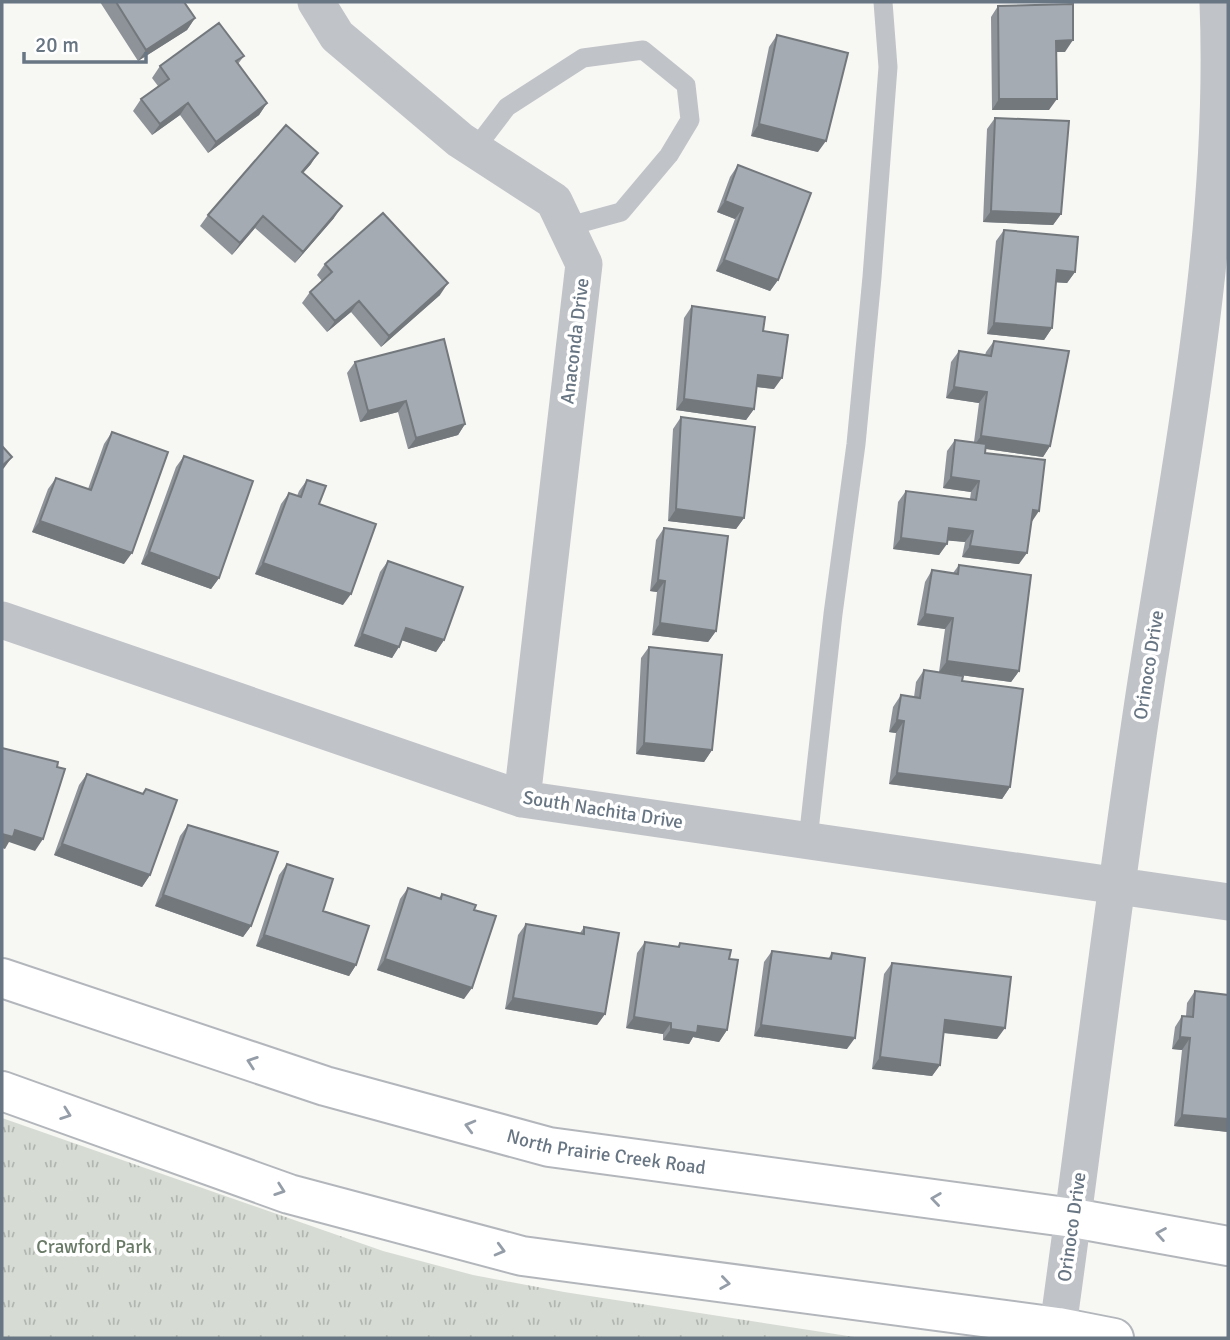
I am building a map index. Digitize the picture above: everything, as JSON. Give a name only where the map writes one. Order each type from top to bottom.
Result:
[{"type":"main road","name":"North Prairie Creek Road","points":[[2,978],[325,1086],[549,1147],[1073,1218],[1228,1246]]},
{"type":"main road","points":[[2,1091],[289,1194],[522,1256],[1058,1327],[1114,1338]]},
{"type":"street","name":"Anaconda Drive","points":[[316,2],[337,36],[475,149],[554,201],[584,264],[522,799]]},
{"type":"street","name":"Orinoco Drive","points":[[1058,1327],[1115,885],[1210,268],[1220,59],[1218,2]]},
{"type":"street","name":"South Nachita Drive","points":[[2,620],[522,799],[1228,902]]},
{"type":"lane","points":[[808,840],[833,614],[856,444],[873,264],[888,68],[883,2]]},
{"type":"lane","points":[[475,149],[507,107],[583,58],[643,50],[686,85],[690,120],[670,155],[621,212],[566,227]]},
{"type":"green space","name":"Crawford Park","points":[[2,1118],[383,1251],[473,1275],[564,1292],[861,1338],[2,1338]]},
{"type":"building","points":[[116,2],[184,2],[195,18],[146,50]]},
{"type":"building","points":[[1073,4],[1073,40],[1056,41],[1057,99],[999,99],[998,6]]},
{"type":"building","points":[[219,23],[244,56],[236,61],[267,103],[216,142],[188,103],[160,124],[141,99],[169,79],[160,66]]},
{"type":"building","points":[[777,35],[848,53],[826,141],[759,124]]},
{"type":"building","points":[[995,118],[1069,121],[1061,214],[991,211]]},
{"type":"building","points":[[286,125],[318,153],[302,172],[342,206],[303,252],[263,216],[240,243],[208,215]]},
{"type":"building","points":[[738,165],[811,193],[778,280],[724,260],[743,208],[725,201]]},
{"type":"building","points":[[383,213],[448,283],[389,336],[359,301],[335,321],[310,292],[332,272],[325,264]]},
{"type":"building","points":[[1004,230],[1078,237],[1075,272],[1057,270],[1052,328],[994,323]]},
{"type":"building","points":[[692,306],[765,317],[763,331],[788,335],[782,378],[758,375],[754,409],[684,399]]},
{"type":"building","points":[[444,339],[465,424],[416,438],[406,401],[368,411],[355,362]]},
{"type":"building","points":[[994,341],[1069,351],[1050,446],[981,436],[987,392],[954,387],[959,351],[991,356]]},
{"type":"building","points":[[681,417],[755,427],[744,518],[676,509]]},
{"type":"building","points":[[112,432],[168,452],[132,553],[40,521],[56,478],[91,490]]},
{"type":"building","points":[[955,440],[986,444],[985,453],[1045,460],[1039,511],[1033,510],[1027,553],[970,546],[973,531],[949,528],[947,544],[901,538],[906,491],[976,500],[979,481],[951,477]]},
{"type":"building","points":[[2,446],[12,457],[2,466]]},
{"type":"building","points":[[184,456],[253,481],[219,578],[149,552]]},
{"type":"building","points":[[307,480],[326,486],[319,504],[376,524],[351,594],[263,563],[289,493],[301,497]]},
{"type":"building","points":[[664,528],[728,536],[716,631],[660,623],[665,581],[658,580]]},
{"type":"building","points":[[388,561],[463,587],[444,640],[406,628],[399,647],[362,634]]},
{"type":"building","points":[[959,565],[1031,575],[1019,671],[947,661],[953,618],[925,614],[932,570],[958,574]]},
{"type":"building","points":[[649,647],[722,655],[712,750],[644,743]]},
{"type":"building","points":[[924,670],[963,676],[962,681],[1023,689],[1010,787],[897,773],[904,721],[897,720],[901,695],[920,698]]},
{"type":"building","points":[[2,748],[58,762],[57,767],[65,769],[43,839],[15,830],[13,837],[2,834]]},
{"type":"building","points":[[87,774],[143,794],[146,789],[177,800],[150,875],[62,844]]},
{"type":"building","points":[[188,825],[278,852],[251,926],[163,895]]},
{"type":"building","points":[[287,864],[333,879],[323,911],[369,926],[356,965],[264,935]]},
{"type":"building","points":[[408,888],[441,899],[442,894],[476,905],[474,910],[496,916],[472,988],[385,959]]},
{"type":"building","points":[[526,924],[584,934],[584,927],[619,933],[605,1014],[513,998]]},
{"type":"building","points":[[645,942],[679,947],[680,943],[731,950],[729,959],[738,960],[727,1030],[698,1026],[697,1033],[671,1029],[671,1023],[634,1017]]},
{"type":"building","points":[[772,951],[831,959],[832,953],[865,958],[855,1038],[761,1025]]},
{"type":"building","points":[[892,963],[1011,977],[1005,1028],[945,1020],[940,1065],[880,1057]]},
{"type":"building","points":[[1195,991],[1228,995],[1228,1119],[1182,1115],[1190,1038],[1180,1037],[1182,1016],[1193,1017]]}]
